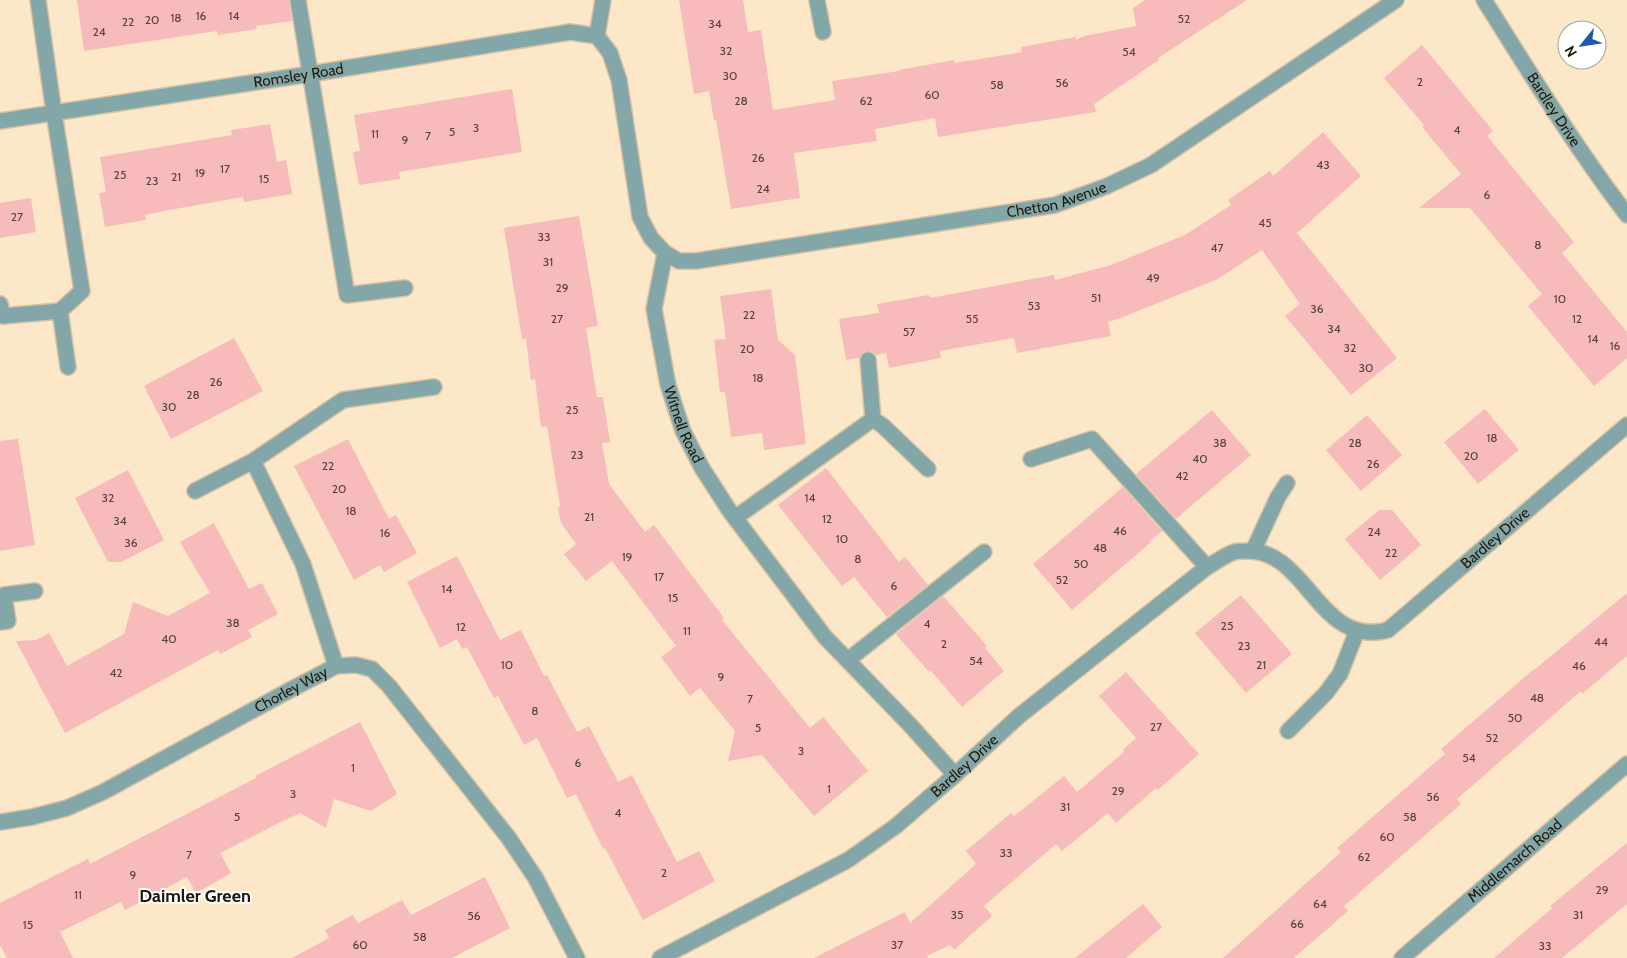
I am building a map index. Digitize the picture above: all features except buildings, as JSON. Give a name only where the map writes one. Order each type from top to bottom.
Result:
[{"type":"street","points":[[0,304],[3,316],[60,311],[82,291],[38,0]]},
{"type":"street","points":[[298,0],[347,295],[405,288]]},
{"type":"street","points":[[602,0],[597,36],[610,53],[619,80],[640,217],[650,238],[665,253]]},
{"type":"street","points":[[817,0],[822,32]]},
{"type":"street","name":"Chetton Avenue","points":[[665,253],[679,261],[696,261],[1055,204],[1107,186],[1151,165],[1396,0]]},
{"type":"street","name":"Bardley Drive","points":[[1484,0],[1564,127],[1594,172],[1627,215]]},
{"type":"street","name":"Romsley Road","points":[[0,121],[570,32],[597,36]]},
{"type":"street","name":"Witnell Road","points":[[665,253],[654,308],[668,386],[683,431],[702,468],[735,518],[825,637],[955,775]]},
{"type":"street","points":[[60,311],[68,366]]},
{"type":"street","points":[[868,360],[873,419]]},
{"type":"street","points":[[194,492],[253,461],[343,400],[434,387]]},
{"type":"street","points":[[735,518],[873,419]]},
{"type":"street","points":[[873,419],[883,426],[928,469]]},
{"type":"street","name":"Bardley Drive","points":[[660,958],[848,860],[896,826],[1019,716],[1207,567],[1235,552],[1253,551],[1268,554],[1282,562],[1335,619],[1356,631],[1376,633],[1388,630],[1627,425]]},
{"type":"street","points":[[1031,459],[1092,439],[1207,567]]},
{"type":"street","points":[[253,461],[303,564],[336,666]]},
{"type":"street","points":[[1253,551],[1278,497],[1287,483]]},
{"type":"street","points":[[848,660],[984,552]]},
{"type":"street","points":[[0,622],[8,621],[4,595],[36,591]]},
{"type":"street","points":[[1288,731],[1326,693],[1340,674],[1356,631]]},
{"type":"street","name":"Chorley Way","points":[[0,822],[32,817],[67,808],[103,792],[336,666],[356,665],[372,669],[389,686],[508,837],[535,877],[577,958]]},
{"type":"street","name":"Middlemarch Road","points":[[1402,958],[1627,764]]},
{"type":"district","name":"Daimler Green","points":[[195,896]]}]
